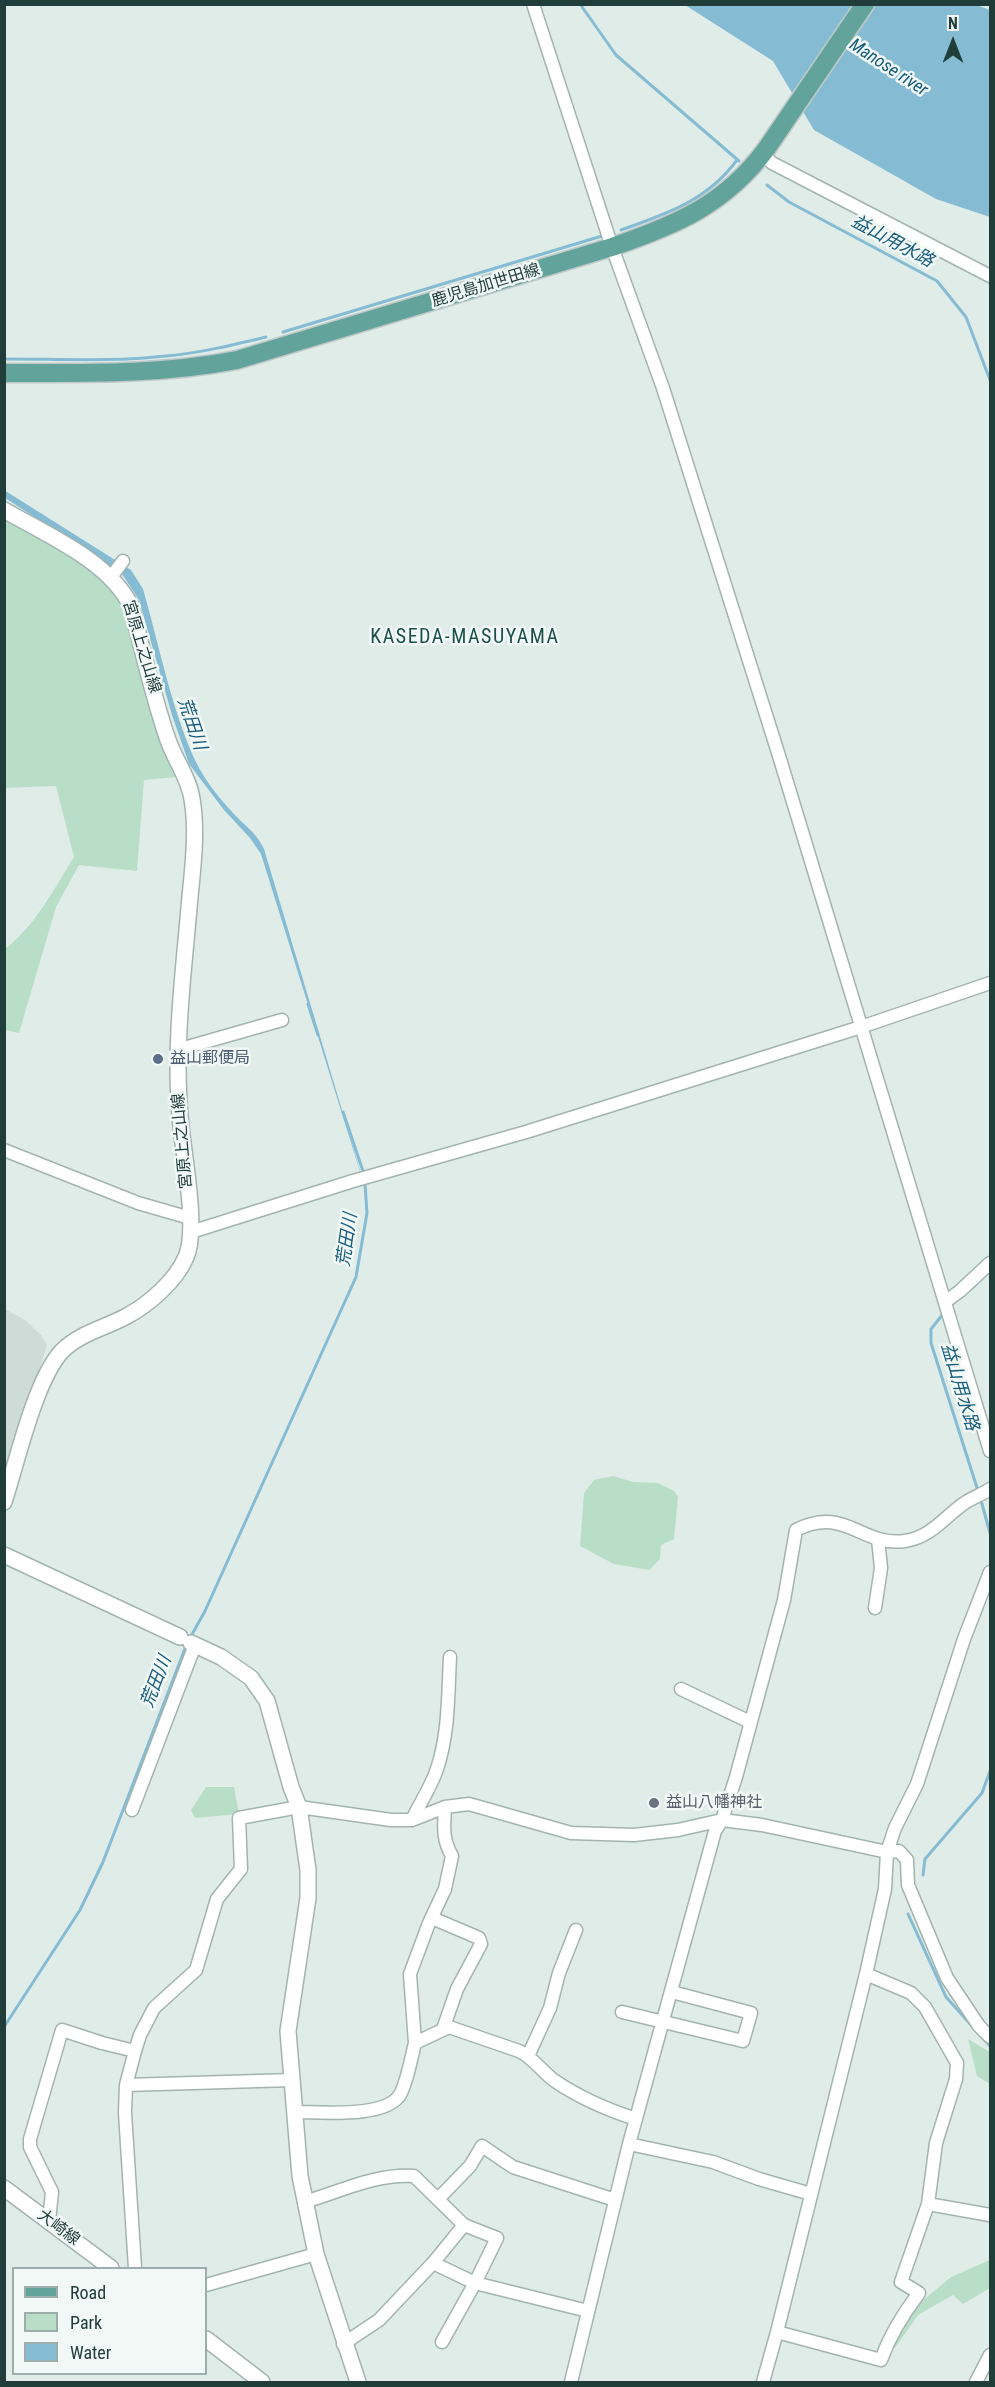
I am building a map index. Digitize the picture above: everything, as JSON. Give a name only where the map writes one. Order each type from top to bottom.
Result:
[{"type":"main road","name":"鹿児島加世田線","points":[[4,373],[150,372],[237,360],[612,247],[667,228],[697,212],[733,186],[765,151],[865,4]]},
{"type":"street","points":[[533,4],[612,247],[663,388],[815,869],[990,1450]]},
{"type":"street","points":[[765,151],[782,168],[990,276]]},
{"type":"street","name":"宮原上之山線","points":[[4,510],[88,560],[111,577],[124,592],[131,606],[169,742],[189,785],[192,800],[194,866],[177,1050],[180,1117],[191,1225],[186,1257],[165,1286],[128,1316],[87,1333],[65,1348],[48,1369],[4,1502]]},
{"type":"street","points":[[111,577],[123,561]]},
{"type":"street","points":[[4,1150],[191,1225],[526,1132],[861,1027],[990,983]]},
{"type":"street","points":[[177,1050],[282,1020]]},
{"type":"street","points":[[945,1302],[990,1263]]},
{"type":"street","points":[[571,2382],[629,2144],[715,1831],[722,1820],[784,1600],[796,1530],[819,1521],[834,1521],[878,1539],[893,1542],[920,1537],[934,1530],[966,1502],[982,1494]]},
{"type":"street","points":[[875,1608],[881,1568],[878,1539]]},
{"type":"street","points":[[4,1555],[221,1657],[251,1678],[267,1701],[291,1787],[299,1807],[308,1870],[308,1898],[289,2022],[292,2080],[304,2202],[316,2254],[358,2382]]},
{"type":"street","points":[[763,2382],[866,1974],[885,1889],[887,1852],[895,1828],[917,1784],[964,1639],[990,1572]]},
{"type":"street","points":[[132,1810],[188,1642]]},
{"type":"street","points":[[412,1820],[436,1772],[441,1755],[445,1737],[450,1657]]},
{"type":"street","points":[[681,1689],[750,1722]]},
{"type":"street","points":[[135,2267],[125,2112],[126,2085],[140,2035],[154,2008],[196,1970],[217,1899],[241,1869],[239,1818],[299,1807],[391,1820],[412,1820],[445,1807],[469,1804],[571,1833],[601,1835],[656,1833],[722,1820],[762,1825],[887,1852],[899,1851],[907,1860],[908,1885],[947,1978],[979,2026],[990,2037]]},
{"type":"street","points":[[295,2112],[373,2110],[386,2106],[401,2094],[416,2043],[410,1974],[445,1890],[452,1856],[443,1836],[445,1807]]},
{"type":"street","points":[[432,1918],[479,1938],[481,1944],[457,1989],[443,2029]]},
{"type":"street","points":[[528,2056],[550,2008],[559,1973],[576,1930]]},
{"type":"street","points":[[777,2332],[881,2360],[894,2330],[919,2293],[901,2282],[928,2204],[936,2143],[956,2079],[957,2063],[925,2007],[911,1994],[866,1974]]},
{"type":"street","points":[[622,2013],[743,2041],[751,2013],[672,1992]]},
{"type":"street","points":[[416,2043],[443,2029],[453,2027],[528,2056],[554,2080],[578,2094],[636,2119]]},
{"type":"street","points":[[49,2221],[52,2192],[30,2146],[30,2139],[62,2030],[135,2051]]},
{"type":"street","points":[[126,2085],[292,2080]]},
{"type":"street","points":[[629,2144],[713,2162],[759,2180],[811,2194]]},
{"type":"street","points":[[439,2199],[470,2166],[482,2146],[513,2167],[615,2200]]},
{"type":"street","points":[[304,2202],[361,2183],[404,2175],[414,2176],[464,2225],[497,2238],[442,2342]]},
{"type":"street","name":"大崎線","points":[[4,2188],[110,2267]]},
{"type":"street","points":[[928,2204],[990,2215]]},
{"type":"street","points":[[344,2344],[379,2320],[433,2263],[464,2225]]},
{"type":"street","points":[[207,2285],[316,2254]]},
{"type":"street","points":[[433,2263],[475,2283],[588,2311]]},
{"type":"street","points":[[207,2340],[262,2382]]},
{"type":"street","points":[[976,2382],[990,2355]]},
{"type":"shaded area","points":[[5,1309],[25,1320],[41,1335],[47,1345],[5,1479]]},
{"type":"green space","points":[[4,518],[109,579],[116,589],[154,714],[177,777],[144,780],[137,871],[79,865],[56,907],[19,1033],[5,1030],[5,949],[35,918],[74,857],[56,786],[5,788]]},
{"type":"green space","points":[[613,1476],[633,1482],[658,1483],[674,1491],[678,1497],[674,1539],[661,1545],[660,1559],[649,1570],[614,1564],[580,1546],[584,1493],[594,1480]]},
{"type":"green space","points":[[206,1787],[234,1787],[239,1814],[195,1818],[191,1810]]},
{"type":"green space","points":[[968,2039],[990,2052],[990,2084],[977,2076]]},
{"type":"green space","points":[[990,2260],[990,2288],[963,2304],[953,2295],[918,2315],[895,2348],[891,2346],[909,2312],[951,2277]]},
{"type":"water","name":"Manose river","points":[[974,4],[990,10],[990,217],[936,199],[814,130],[773,61],[685,5]]},
{"type":"water","points":[[4,490],[131,570],[143,589],[173,700],[196,762],[213,790],[254,834],[264,849],[368,1197],[261,854],[189,764],[172,715],[139,600],[122,574],[5,498]]},
{"type":"waterway","name":"益山用水路","points":[[580,4],[616,55],[739,161]]},
{"type":"waterway","points":[[621,230],[670,212],[699,196],[713,186],[737,160]]},
{"type":"waterway","name":"益山用水路","points":[[767,185],[789,202],[937,281],[966,317],[990,380]]},
{"type":"waterway","points":[[283,332],[602,236]]},
{"type":"waterway","points":[[4,359],[146,358],[204,351],[266,337]]},
{"type":"waterway","name":"荒田川","points":[[308,1004],[318,1035]]},
{"type":"waterway","name":"荒田川","points":[[343,1112],[364,1174]]},
{"type":"waterway","name":"荒田川","points":[[190,1638],[205,1611],[356,1277],[367,1213],[365,1184]]},
{"type":"waterway","name":"益山用水路","points":[[972,1288],[990,1271]]},
{"type":"waterway","name":"益山用水路","points":[[943,1314],[931,1329],[931,1343],[978,1491]]},
{"type":"waterway","name":"益山用水路","points":[[980,1497],[990,1533]]},
{"type":"waterway","name":"荒田川","points":[[4,2027],[80,1910],[103,1862],[186,1646]]},
{"type":"waterway","name":"益山用水路","points":[[923,1875],[925,1859],[982,1793],[990,1771]]},
{"type":"waterway","name":"益山用水路","points":[[908,1914],[946,1997],[990,2046]]},
{"type":"place","name":"益山郵便局","points":[[158,1059]]},
{"type":"place","name":"益山八幡神社","points":[[654,1803]]},
{"type":"district","name":"KASEDA-MASUYAMA","points":[[465,638]]}]
